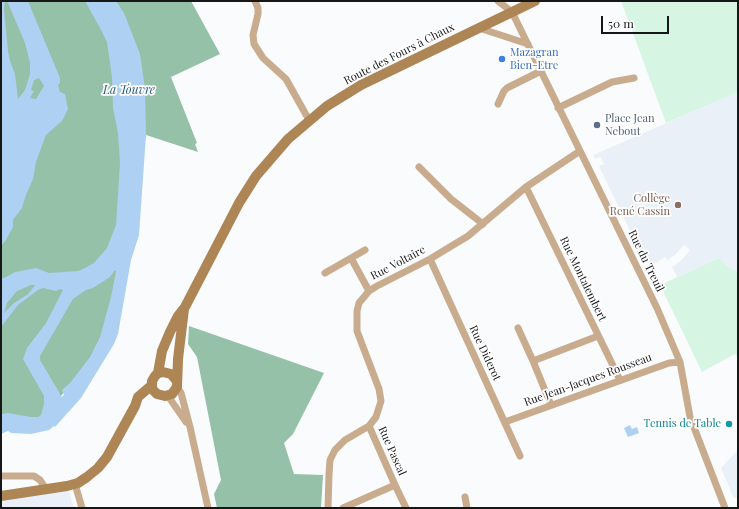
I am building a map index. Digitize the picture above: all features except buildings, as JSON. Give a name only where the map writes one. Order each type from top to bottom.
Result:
[{"type":"street","points":[[255,1],[258,8],[258,14],[253,35],[254,44],[263,58],[286,78],[309,120]]},
{"type":"street","points":[[498,1],[512,12]]},
{"type":"street","name":"Route des Fours à Chaux","points":[[1,496],[75,484],[92,474],[103,463],[112,450],[135,406],[138,397],[152,384],[153,379],[158,373],[160,357],[164,344],[245,192],[267,162],[288,139],[331,103],[360,85],[535,1]]},
{"type":"street","name":"Rue du Treuil","points":[[512,12],[657,308],[680,362],[690,417],[725,508]]},
{"type":"street","points":[[479,28],[528,44]]},
{"type":"street","points":[[498,104],[507,88],[541,71]]},
{"type":"street","points":[[558,108],[612,82],[634,78]]},
{"type":"street","name":"Rue Voltaire","points":[[369,426],[378,411],[380,401],[379,390],[356,331],[359,303],[369,291],[430,259],[468,236],[526,187],[580,151]]},
{"type":"street","points":[[419,167],[451,199],[483,224]]},
{"type":"street","name":"Rue Montalembert","points":[[526,187],[620,380]]},
{"type":"street","points":[[325,273],[365,250]]},
{"type":"street","points":[[351,258],[369,291]]},
{"type":"street","name":"Rue Diderot","points":[[430,259],[520,456]]},
{"type":"street","name":"Route des Fours à Chaux","points":[[177,384],[178,359],[185,307]]},
{"type":"street","points":[[518,328],[551,405]]},
{"type":"street","points":[[533,361],[598,336]]},
{"type":"street","name":"Rue Jean-Jacques Rousseau","points":[[505,422],[669,363],[680,362]]},
{"type":"street","points":[[158,373],[167,372],[174,376],[181,393],[208,508]]},
{"type":"street","points":[[152,384],[154,392],[160,396],[168,396],[172,394],[177,384]]},
{"type":"street","points":[[135,406],[157,394]]},
{"type":"street","points":[[168,396],[190,427]]},
{"type":"street","points":[[328,508],[330,460],[335,450],[345,440],[369,426]]},
{"type":"street","name":"Rue Pascal","points":[[369,426],[406,508]]},
{"type":"street","points":[[1,476],[34,476],[40,480],[44,486],[44,490]]},
{"type":"street","points":[[75,484],[82,508]]},
{"type":"street","name":"Rue Pascal","points":[[342,508],[395,485]]},
{"type":"street","points":[[465,497],[467,508]]},
{"type":"shaded area","name":"Collège René Cassin","points":[[738,92],[738,270],[731,269],[719,258],[677,277],[672,267],[682,260],[690,250],[684,245],[675,255],[667,260],[665,257],[656,263],[650,264],[644,260],[599,166],[604,164],[600,157],[595,159],[593,155]]},
{"type":"shaded area","points":[[738,450],[738,499],[733,497],[721,468]]},
{"type":"shaded area","points":[[69,491],[74,508],[1,508],[1,500]]},
{"type":"green space","points":[[1,1],[191,1],[220,54],[171,77],[197,143],[195,144],[198,152],[146,135],[114,313],[99,350],[41,420],[1,432]]},
{"type":"green space","points":[[621,1],[738,1],[738,92],[666,123]]},
{"type":"green space","points":[[719,258],[731,269],[738,270],[738,358],[735,354],[702,372],[660,285]]},
{"type":"green space","points":[[189,326],[324,373],[293,434],[284,443],[294,474],[323,475],[321,508],[217,508],[214,494],[221,480],[197,357],[188,344]]},
{"type":"water","points":[[1,1],[5,1],[28,1],[60,78],[60,83],[58,85],[60,92],[65,94],[68,109],[62,121],[46,135],[36,162],[33,179],[22,208],[13,220],[13,227],[1,246]],"holes":[[[5,1],[8,3],[25,43],[30,63],[30,74],[25,90],[18,99],[15,74],[8,51],[4,9]],[[39,78],[44,86],[36,99],[30,98],[34,91],[31,90],[34,80]]]},
{"type":"water","name":"La Touvre","points":[[85,1],[116,1],[124,13],[140,54],[145,88],[146,135],[139,235],[131,260],[118,334],[114,344],[81,398],[55,427],[54,426],[49,430],[31,434],[11,433],[8,431],[1,434],[1,414],[8,413],[31,417],[38,417],[41,415],[44,404],[44,396],[23,359],[27,348],[46,323],[63,290],[60,289],[56,291],[43,288],[38,290],[18,305],[1,327],[1,278],[15,272],[36,268],[49,273],[78,271],[85,268],[94,263],[107,248],[116,225],[120,163],[118,133],[113,108],[112,77],[107,42]],"holes":[[[115,270],[111,297],[100,337],[90,357],[70,383],[62,390],[64,395],[61,397],[40,360],[40,356],[73,299],[110,277]],[[31,285],[35,285],[28,294],[14,303],[4,313],[7,303],[17,291]]]},
{"type":"water","points":[[630,425],[632,429],[637,427],[639,433],[628,437],[624,428]]},
{"type":"place","name":"Mazagran Bien-Etre","points":[[502,59]]},
{"type":"place","name":"Place Jean Nebout","points":[[597,125]]},
{"type":"place","name":"Collège René Cassin","points":[[678,205]]},
{"type":"place","name":"Tennis de Table","points":[[729,424]]}]
